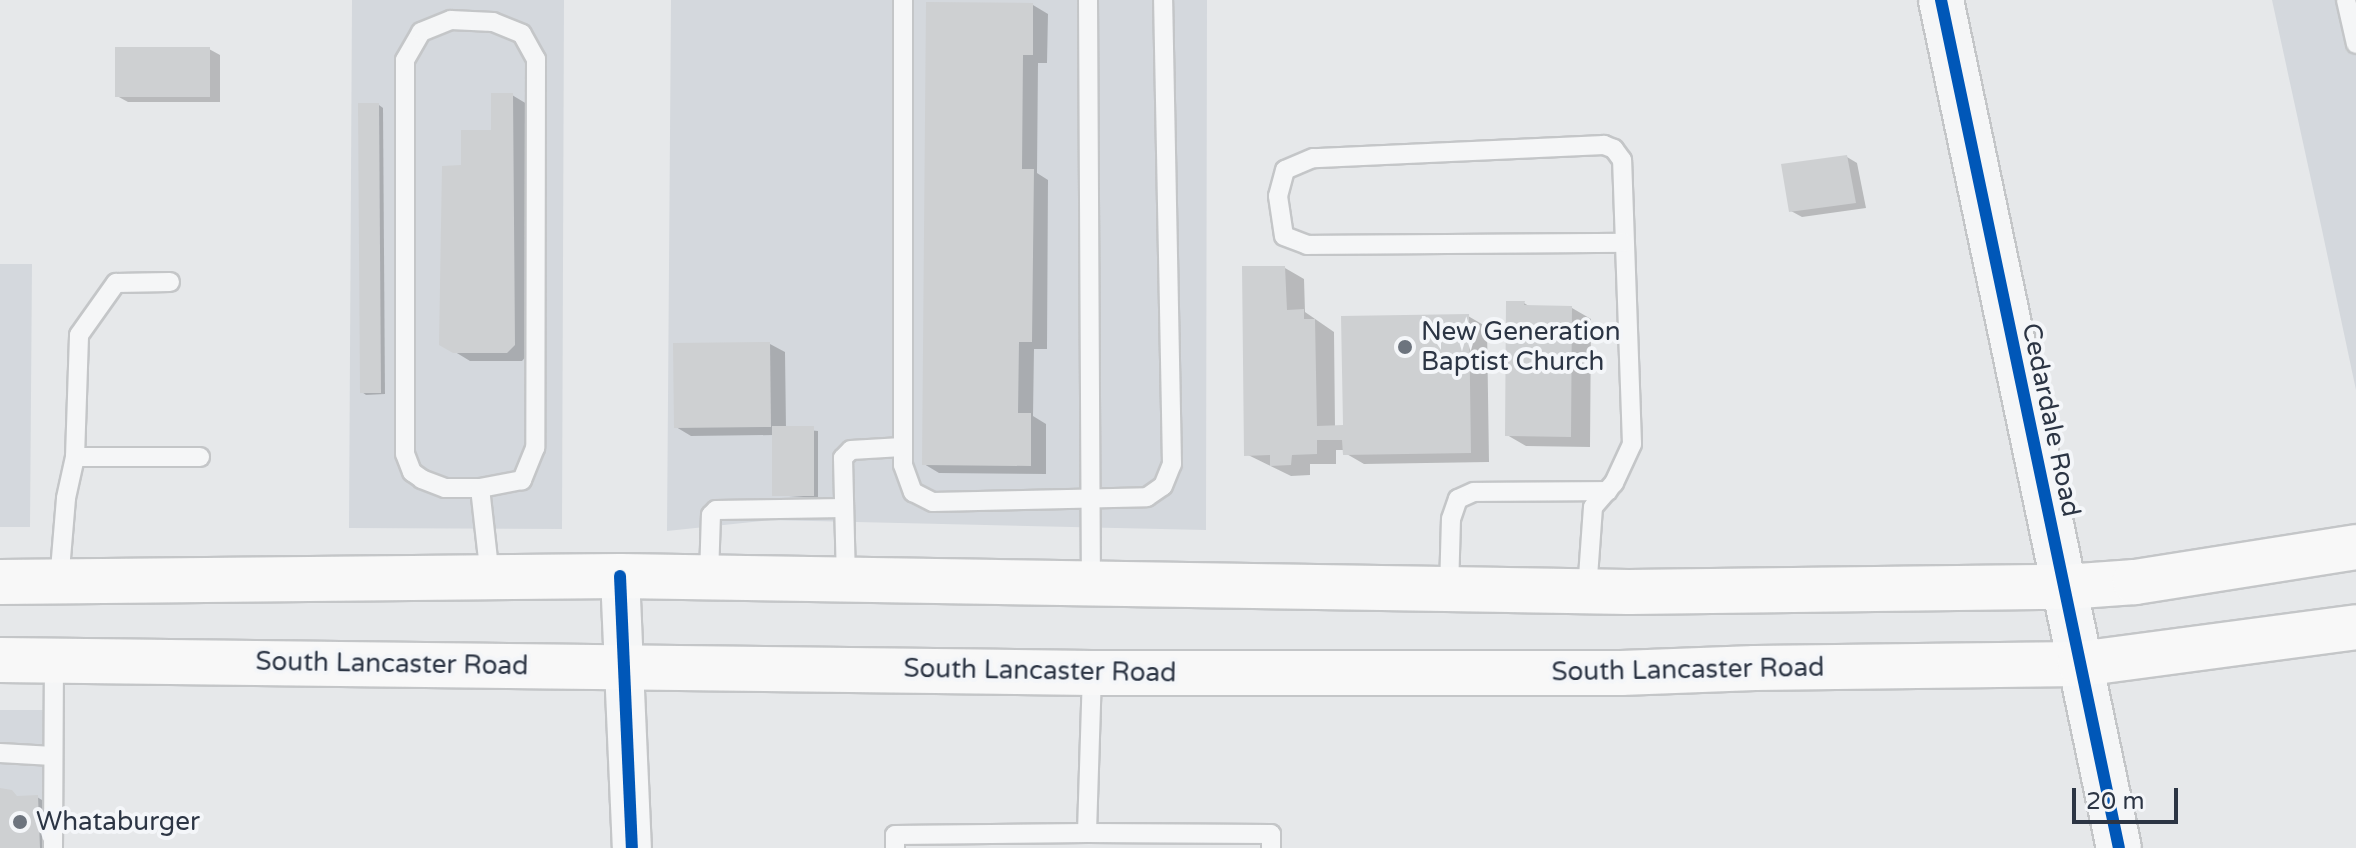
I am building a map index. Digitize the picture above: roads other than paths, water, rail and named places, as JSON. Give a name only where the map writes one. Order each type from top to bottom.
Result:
[{"type":"main road","points":[[0,582],[620,576],[1449,590],[2065,587],[2135,582],[2356,547]]},
{"type":"main road","name":"South Lancaster Road","points":[[0,660],[1092,673],[1621,673],[2080,664],[2356,627]]},
{"type":"street","name":"Cedardale Road","points":[[1941,0],[2119,848]]},
{"type":"street","points":[[620,576],[632,848]]},
{"type":"lane","points":[[903,0],[903,465],[913,492],[933,502],[1147,497],[1163,486],[1172,464],[1163,0]]},
{"type":"lane","points":[[1088,0],[1091,585]]},
{"type":"lane","points":[[2346,0],[2356,44]]},
{"type":"lane","points":[[451,20],[493,22],[522,34],[536,59],[535,448],[522,480],[480,488],[445,488],[422,479],[412,472],[405,454],[405,60],[421,32],[451,20]]},
{"type":"lane","points":[[1587,591],[1593,507],[1608,491],[1632,444],[1622,160],[1614,149],[1604,145],[1313,158],[1285,170],[1278,196],[1284,236],[1307,245],[1624,243]]},
{"type":"lane","points":[[59,582],[66,498],[75,457],[79,335],[116,283],[170,282]]},
{"type":"lane","points":[[846,581],[845,453],[902,447]]},
{"type":"lane","points":[[75,457],[200,457]]},
{"type":"lane","points":[[480,488],[490,579]]},
{"type":"lane","points":[[1449,590],[1451,519],[1458,499],[1474,492],[1608,491]]},
{"type":"lane","points":[[709,579],[711,515],[716,510],[844,508]]},
{"type":"lane","points":[[53,848],[54,661]]},
{"type":"lane","points":[[1077,838],[1092,673]]},
{"type":"lane","points":[[0,753],[53,756]]},
{"type":"lane","points":[[895,848],[895,835],[1016,841],[1077,838],[1194,841],[1271,834],[1271,848]]},
{"type":"place","name":"New Generation Baptist Church","points":[[1405,347]]},
{"type":"place","name":"Whataburger","points":[[20,822]]}]
